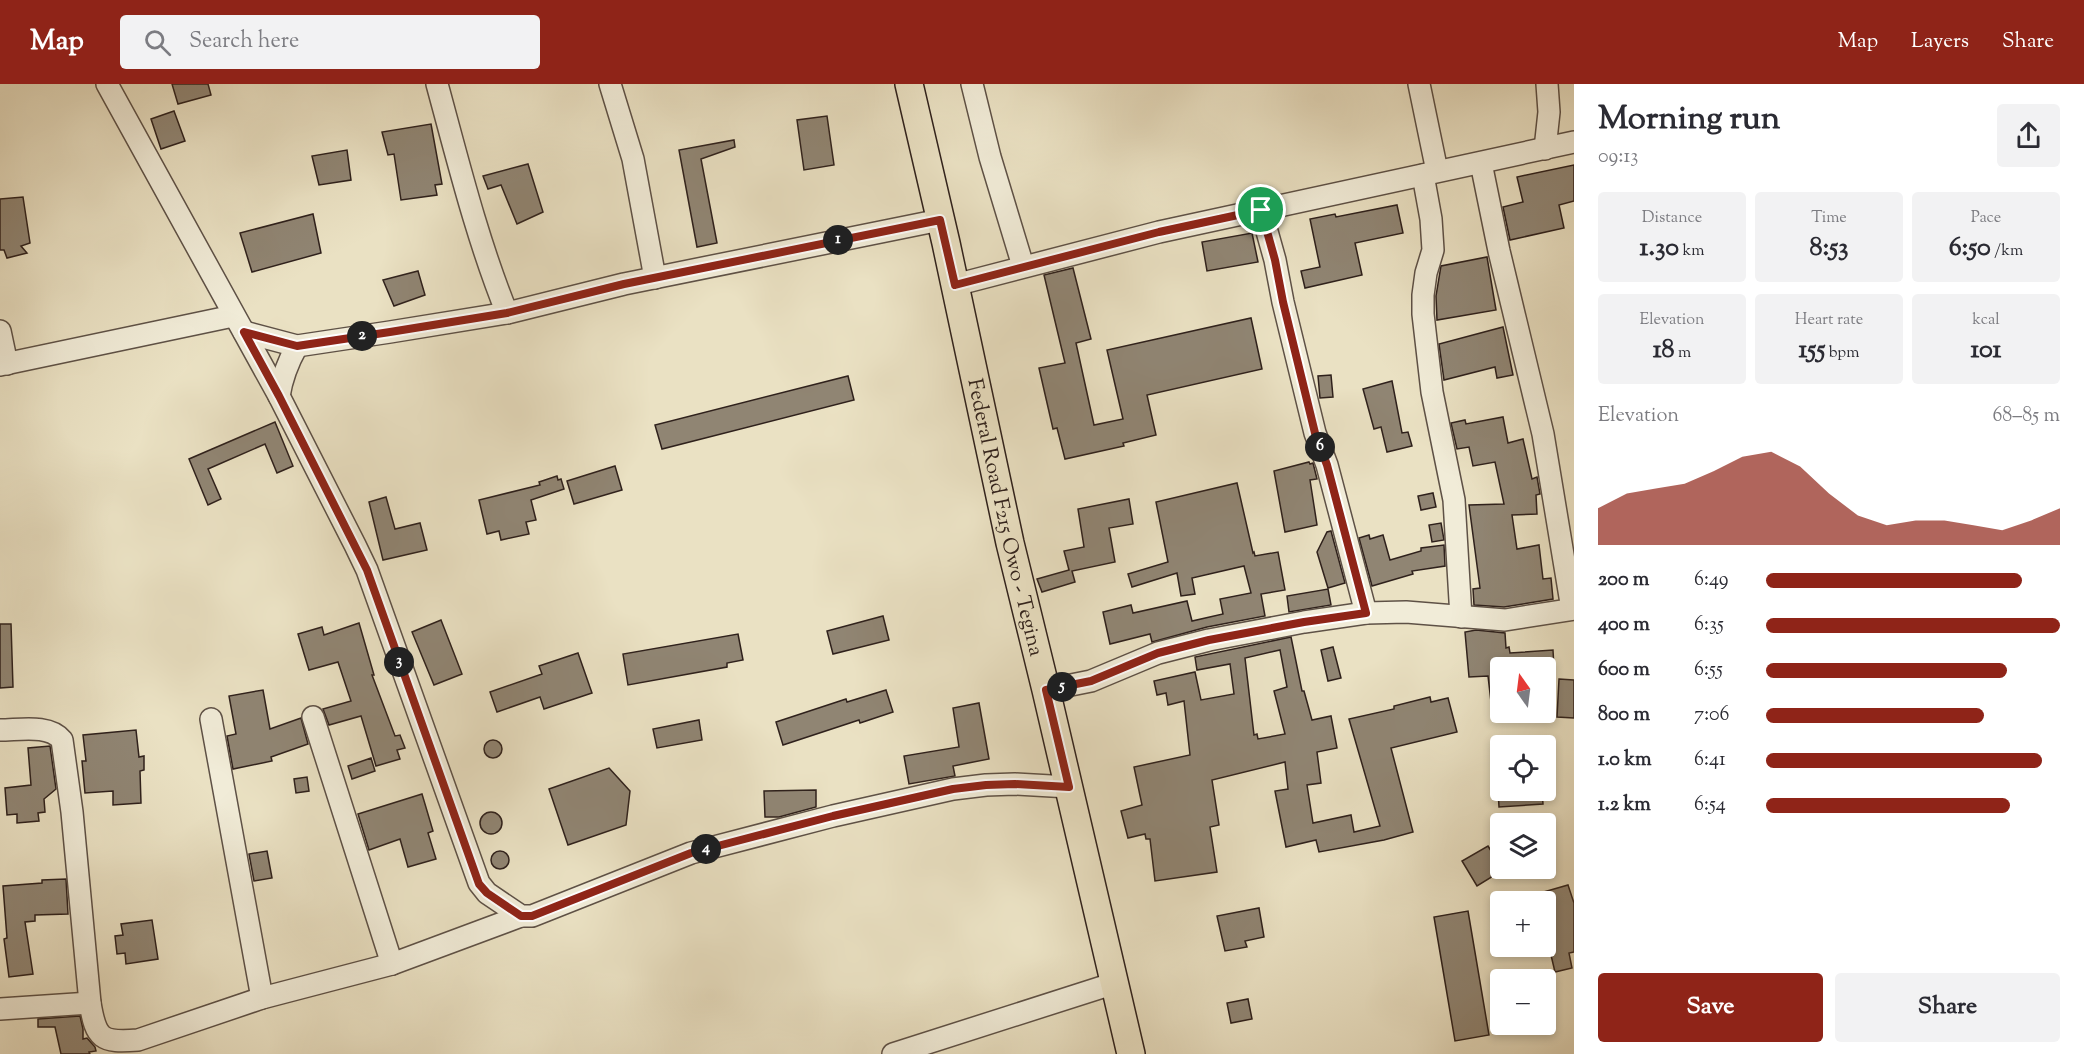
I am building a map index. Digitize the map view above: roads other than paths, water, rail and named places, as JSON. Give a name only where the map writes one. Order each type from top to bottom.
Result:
[{"type":"main road","name":"Federal Road F215 Owo - Tegina","points":[[909,84],[1010,543],[1131,1054]]},
{"type":"street","points":[[107,84],[279,396],[367,570],[479,884],[487,893],[521,916]]},
{"type":"street","points":[[437,84],[466,191],[493,279],[507,313]]},
{"type":"street","points":[[610,84],[633,159],[655,278]]},
{"type":"street","points":[[972,84],[990,157],[1023,266]]},
{"type":"street","points":[[1419,84],[1430,173],[1433,250],[1426,273],[1423,314],[1432,392],[1454,500],[1461,617]]},
{"type":"street","points":[[1545,149],[1549,112],[1547,84]]},
{"type":"street","points":[[955,285],[1159,232],[1574,142]]},
{"type":"street","points":[[1046,690],[1091,681],[1158,653],[1304,622],[1366,613],[1406,612],[1504,620],[1573,609],[1543,434],[1481,163]]},
{"type":"street","points":[[1261,210],[1275,260],[1315,433],[1330,476],[1366,613]]},
{"type":"street","points":[[0,331],[3,364],[238,324],[297,346],[507,313],[655,278],[940,220]]},
{"type":"street","points":[[279,396],[288,361],[297,346]]},
{"type":"street","points":[[313,717],[392,964]]},
{"type":"street","points":[[211,718],[262,999]]},
{"type":"street","points":[[0,730],[48,730],[57,734],[62,740],[72,812],[94,1026],[98,1032],[117,1042],[138,1040],[262,999],[392,964],[521,916],[532,916],[691,853],[833,816],[953,789],[1015,784],[1069,787]]},
{"type":"street","points":[[893,1054],[1115,983]]},
{"type":"street","points":[[0,1009],[90,1003]]}]
